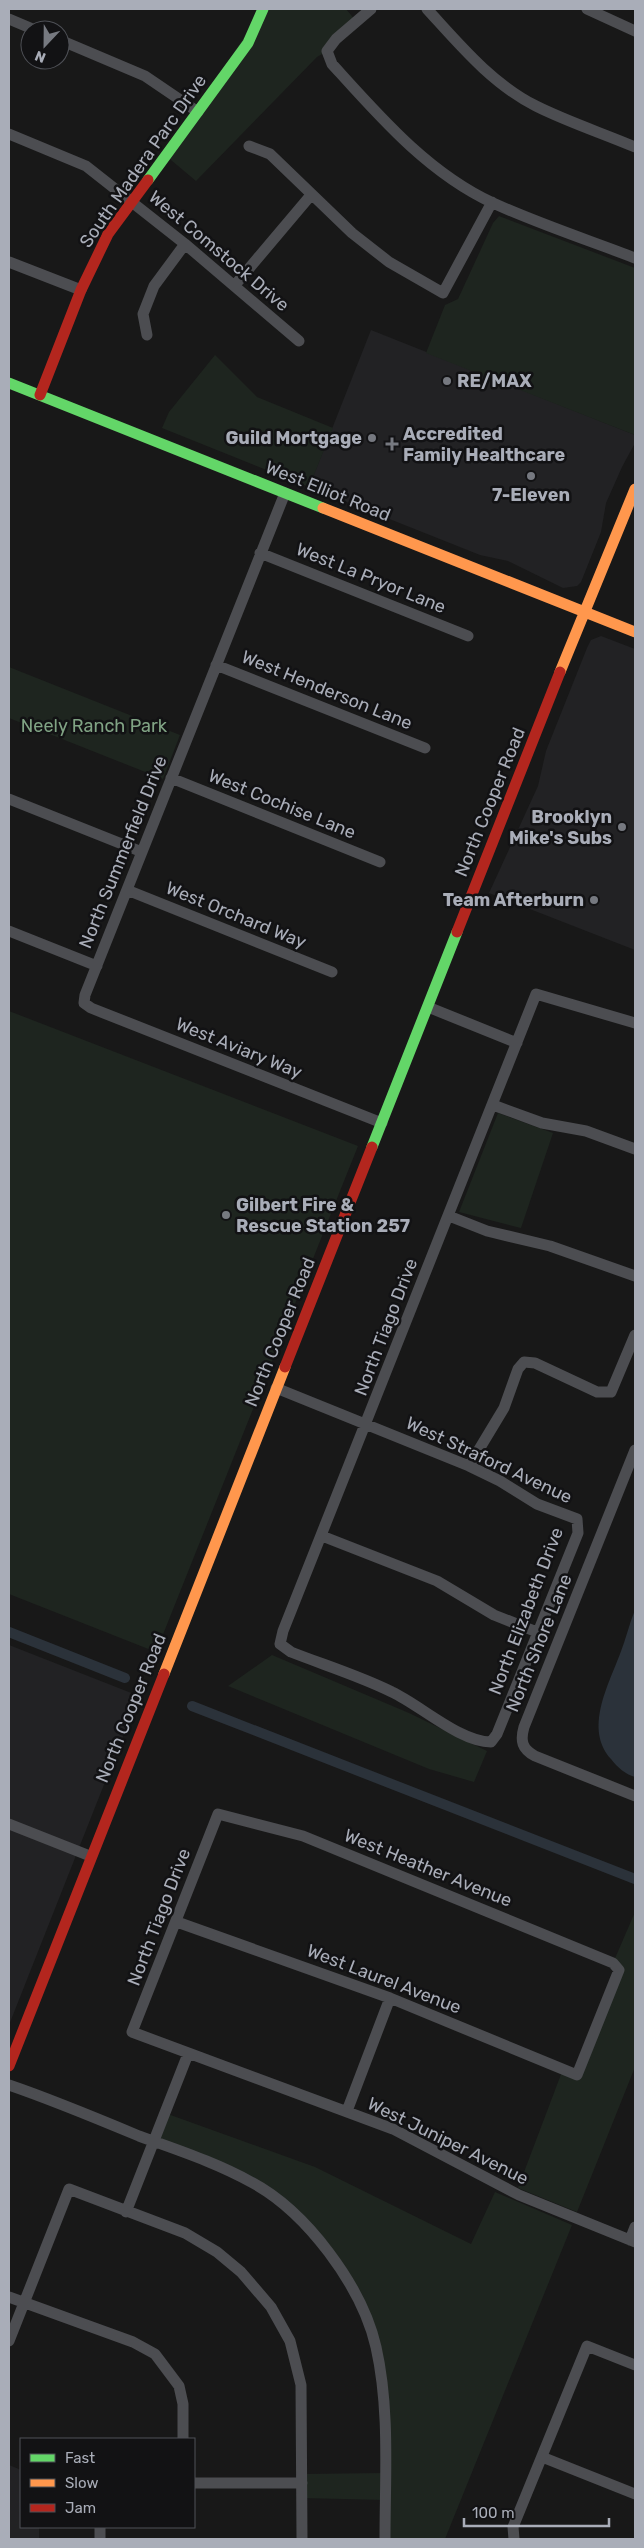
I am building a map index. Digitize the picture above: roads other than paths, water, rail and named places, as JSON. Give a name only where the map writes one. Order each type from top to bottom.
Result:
[{"type":"main road","name":"South Madera Parc Drive","points":[[40,395],[81,290],[108,234],[248,43],[263,9]]},
{"type":"main road","name":"West Elliot Road","points":[[9,383],[635,632]]},
{"type":"main road","name":"North Cooper Road","points":[[9,2066],[90,1856],[584,611],[635,489]]},
{"type":"street","points":[[371,9],[336,39],[327,51],[332,64],[407,143],[440,170],[492,202],[635,258]]},
{"type":"street","points":[[427,9],[468,54],[507,88],[535,105],[635,147]]},
{"type":"street","points":[[587,9],[635,31]]},
{"type":"street","points":[[70,44],[146,76],[198,112]]},
{"type":"street","name":"West Comstock Drive","points":[[9,134],[86,166],[186,244],[299,341]]},
{"type":"street","points":[[249,146],[270,154],[311,195],[389,262],[442,293],[492,202]]},
{"type":"street","points":[[234,285],[311,195]]},
{"type":"street","points":[[147,335],[143,314],[154,286],[186,244]]},
{"type":"street","points":[[9,262],[81,290]]},
{"type":"street","name":"North Summerfield Drive","points":[[84,1003],[171,778],[285,493]]},
{"type":"street","name":"West La Pryor Lane","points":[[260,553],[468,636]]},
{"type":"street","name":"West Henderson Lane","points":[[216,665],[425,748]]},
{"type":"street","name":"West Cochise Lane","points":[[171,778],[380,862]]},
{"type":"street","points":[[9,799],[142,852]]},
{"type":"street","name":"West Orchard Way","points":[[127,890],[332,972]]},
{"type":"street","points":[[9,931],[97,966]]},
{"type":"street","name":"North Tiago Drive","points":[[491,1742],[483,1742],[447,1726],[392,1692],[291,1652],[280,1644],[536,994],[635,1023]]},
{"type":"street","name":"West Aviary Way","points":[[84,1003],[91,1008],[382,1123]]},
{"type":"street","points":[[428,1007],[517,1043]]},
{"type":"street","points":[[493,1105],[542,1123],[586,1131],[635,1149]]},
{"type":"street","points":[[449,1216],[487,1231],[550,1246],[635,1276]]},
{"type":"street","points":[[469,1466],[504,1408],[518,1369],[524,1362],[535,1363],[597,1392],[611,1392],[635,1335]]},
{"type":"street","name":"West Straford Avenue","points":[[276,1388],[366,1426],[469,1466],[500,1481],[537,1504],[577,1519]]},
{"type":"street","name":"North Shore Lane","points":[[635,1450],[522,1736],[524,1748],[535,1756],[635,1796]]},
{"type":"street","name":"North Elizabeth Drive","points":[[491,1742],[497,1734],[578,1534],[577,1519]]},
{"type":"street","points":[[322,1536],[430,1578],[494,1615],[537,1632]]},
{"type":"street","name":"North Tiago Drive","points":[[132,2032],[218,1814]]},
{"type":"street","name":"West Heather Avenue","points":[[218,1814],[303,1836],[613,1963],[619,1970],[577,2075]]},
{"type":"street","points":[[9,1824],[90,1856]]},
{"type":"street","name":"West Laurel Avenue","points":[[177,1922],[390,1998],[577,2075]]},
{"type":"street","points":[[346,2111],[390,1998]]},
{"type":"street","name":"West Juniper Avenue","points":[[132,2032],[393,2129],[519,2195],[633,2241]]},
{"type":"street","points":[[126,2212],[188,2054]]},
{"type":"street","points":[[9,2085],[208,2160],[253,2182],[286,2206],[322,2244],[344,2275],[362,2310],[376,2345],[383,2385],[386,2539]]},
{"type":"street","points":[[9,2341],[69,2189],[185,2233],[217,2252],[241,2272],[271,2307],[290,2341],[301,2385],[302,2539]]},
{"type":"street","points":[[633,2241],[635,2227]]},
{"type":"street","points":[[9,2297],[133,2342],[155,2354],[179,2386],[183,2404],[183,2438]]},
{"type":"street","points":[[514,2539],[513,2527],[588,2346],[635,2365]]},
{"type":"street","points":[[542,2457],[635,2494]]},
{"type":"street","points":[[195,2483],[302,2483]]},
{"type":"waterway","points":[[9,1632],[125,1678]]},
{"type":"waterway","points":[[192,1706],[635,1879]]},
{"type":"place","name":"RE/MAX","points":[[447,381]]},
{"type":"place","name":"Guild Mortgage","points":[[372,438]]},
{"type":"place","name":"Accredited Family Healthcare","points":[[392,444]]},
{"type":"place","name":"7-Eleven","points":[[531,476]]},
{"type":"place","name":"Brooklyn Mike's Subs","points":[[622,827]]},
{"type":"place","name":"Team Afterburn","points":[[594,900]]},
{"type":"place","name":"Gilbert Fire & Rescue Station 257","points":[[226,1215]]},
{"type":"park label","name":"Neely Ranch Park","points":[[94,726]]}]
